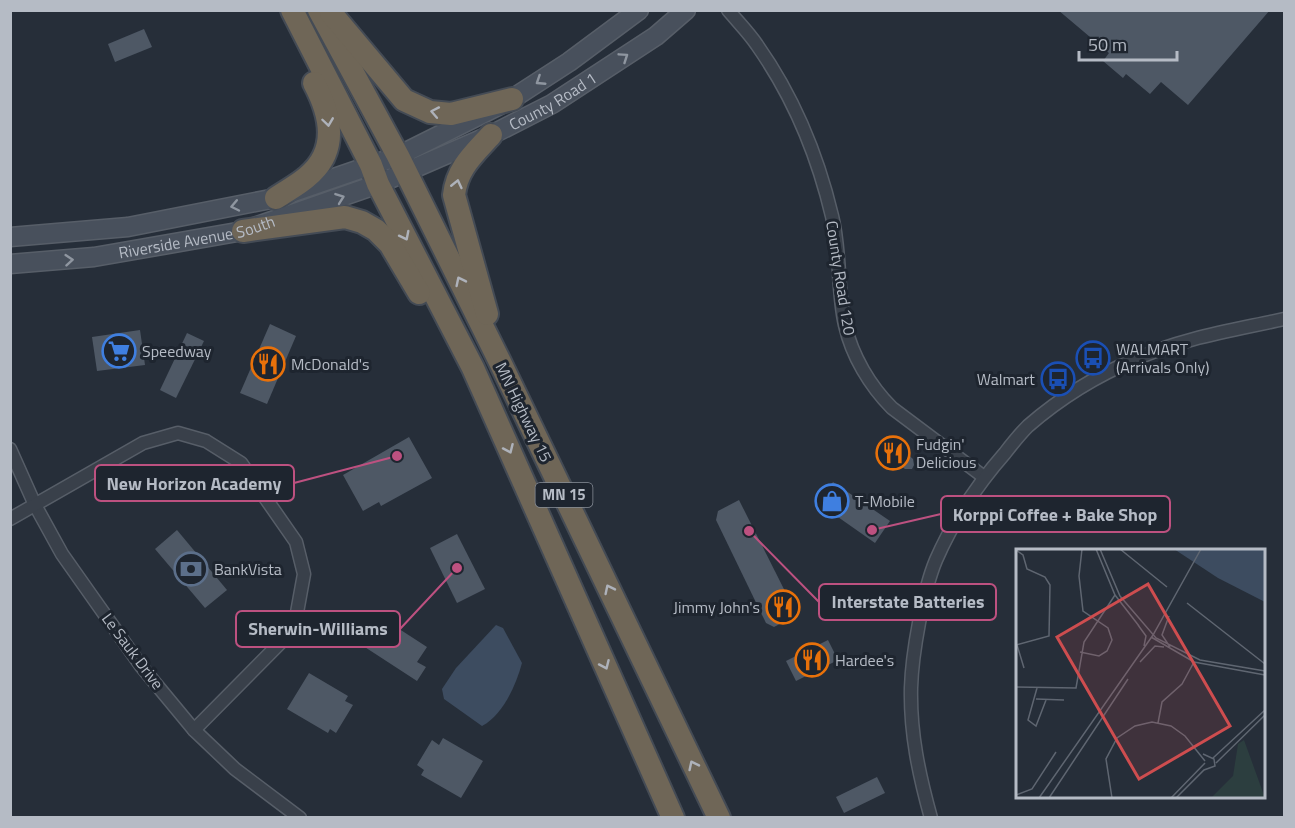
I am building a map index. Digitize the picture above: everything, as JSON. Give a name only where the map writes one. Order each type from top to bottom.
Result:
[{"type":"highway","points":[[276,198],[308,176],[321,162],[328,143],[330,123],[320,95],[290,40],[284,10]]},
{"type":"highway","name":"MN Highway 15","points":[[292,10],[473,368],[673,818]]},
{"type":"highway","name":"MN Highway 15","points":[[319,10],[402,164],[500,362],[719,818]]},
{"type":"highway","points":[[329,10],[404,100],[430,112],[451,114],[512,99]]},
{"type":"highway","points":[[491,135],[464,165],[456,180],[454,195],[500,362]]},
{"type":"highway","points":[[243,231],[345,217],[362,222],[376,230],[390,244],[494,414]]},
{"type":"street","name":"County Road 1","points":[[402,164],[512,99],[569,62],[639,10]]},
{"type":"street","name":"County Road 1","points":[[375,174],[491,135],[552,104],[656,36],[686,10]]},
{"type":"street","name":"County Road 120","points":[[728,10],[757,45],[770,65],[815,157],[832,219],[845,325],[860,365],[879,395],[892,408],[984,477]]},
{"type":"street","name":"Riverside Avenue South","points":[[10,237],[128,227],[276,198],[375,174]]},
{"type":"street","name":"Riverside Avenue South","points":[[10,264],[94,257],[243,231],[375,174]]},
{"type":"street","points":[[931,818],[919,776],[912,731],[911,687],[915,645],[935,561],[984,477],[1028,427],[1057,404],[1136,358],[1183,342],[1284,320]]},
{"type":"street","points":[[10,519],[143,443],[178,434],[206,441],[241,463],[296,542],[304,574],[297,614],[294,629],[194,730]]},
{"type":"street","name":"Le Sauk Drive","points":[[10,449],[35,505],[62,554],[141,666],[194,730],[235,769],[300,818]]},
{"type":"water","points":[[496,625],[503,628],[522,663],[512,690],[502,707],[490,721],[482,726],[444,699],[442,689],[456,668]]},
{"type":"building","points":[[1058,10],[1270,10],[1188,105],[1161,82],[1150,94],[1126,74],[1123,78],[1103,61],[1109,53]]},
{"type":"building","points":[[144,29],[152,47],[115,62],[108,44]]},
{"type":"building","name":"McDonald's","points":[[270,324],[296,336],[267,404],[240,393]]},
{"type":"building","name":"Speedway","points":[[140,330],[145,365],[97,371],[92,337]]},
{"type":"building","name":"Speedway","points":[[187,333],[204,341],[176,398],[160,390]]},
{"type":"building","name":"Fudgin' Delicious","points":[[887,436],[913,459],[912,469],[905,469],[877,449]]},
{"type":"building","points":[[409,437],[432,478],[381,506],[379,502],[363,511],[343,475]]},
{"type":"building","points":[[833,482],[890,521],[875,543],[818,503]]},
{"type":"building","points":[[739,500],[797,615],[774,627],[766,623],[716,520],[718,511]]},
{"type":"building","name":"BankVista","points":[[177,530],[227,590],[205,608],[155,549]]},
{"type":"building","points":[[457,534],[485,589],[457,603],[430,548]]},
{"type":"building","points":[[373,612],[427,647],[417,662],[426,667],[417,681],[354,640]]},
{"type":"building","name":"Hardee's","points":[[828,640],[838,660],[796,681],[786,661]]},
{"type":"building","points":[[309,673],[348,696],[345,701],[353,705],[336,733],[330,729],[328,733],[287,709]]},
{"type":"building","points":[[443,738],[483,761],[461,798],[421,775],[424,770],[417,765],[432,740],[439,745]]},
{"type":"building","points":[[877,777],[885,793],[844,813],[836,797]]},
{"type":"place","name":"Speedway","points":[[119,351]]},
{"type":"place","name":"WALMART (Arrivals Only)","points":[[1093,358]]},
{"type":"place","name":"McDonald's","points":[[268,364]]},
{"type":"place","name":"Walmart","points":[[1058,379]]},
{"type":"place","name":"Fudgin' Delicious","points":[[893,453]]},
{"type":"place","name":"New Horizon Academy","points":[[397,456]]},
{"type":"place","name":"T-Mobile","points":[[832,501]]},
{"type":"place","name":"Korppi Coffee + Bake Shop","points":[[872,530]]},
{"type":"place","name":"Interstate Batteries","points":[[749,531]]},
{"type":"place","name":"Sherwin-Williams","points":[[457,568]]},
{"type":"place","name":"BankVista","points":[[191,569]]},
{"type":"place","name":"Jimmy John's","points":[[783,607]]},
{"type":"place","name":"Hardee's","points":[[812,660]]}]
